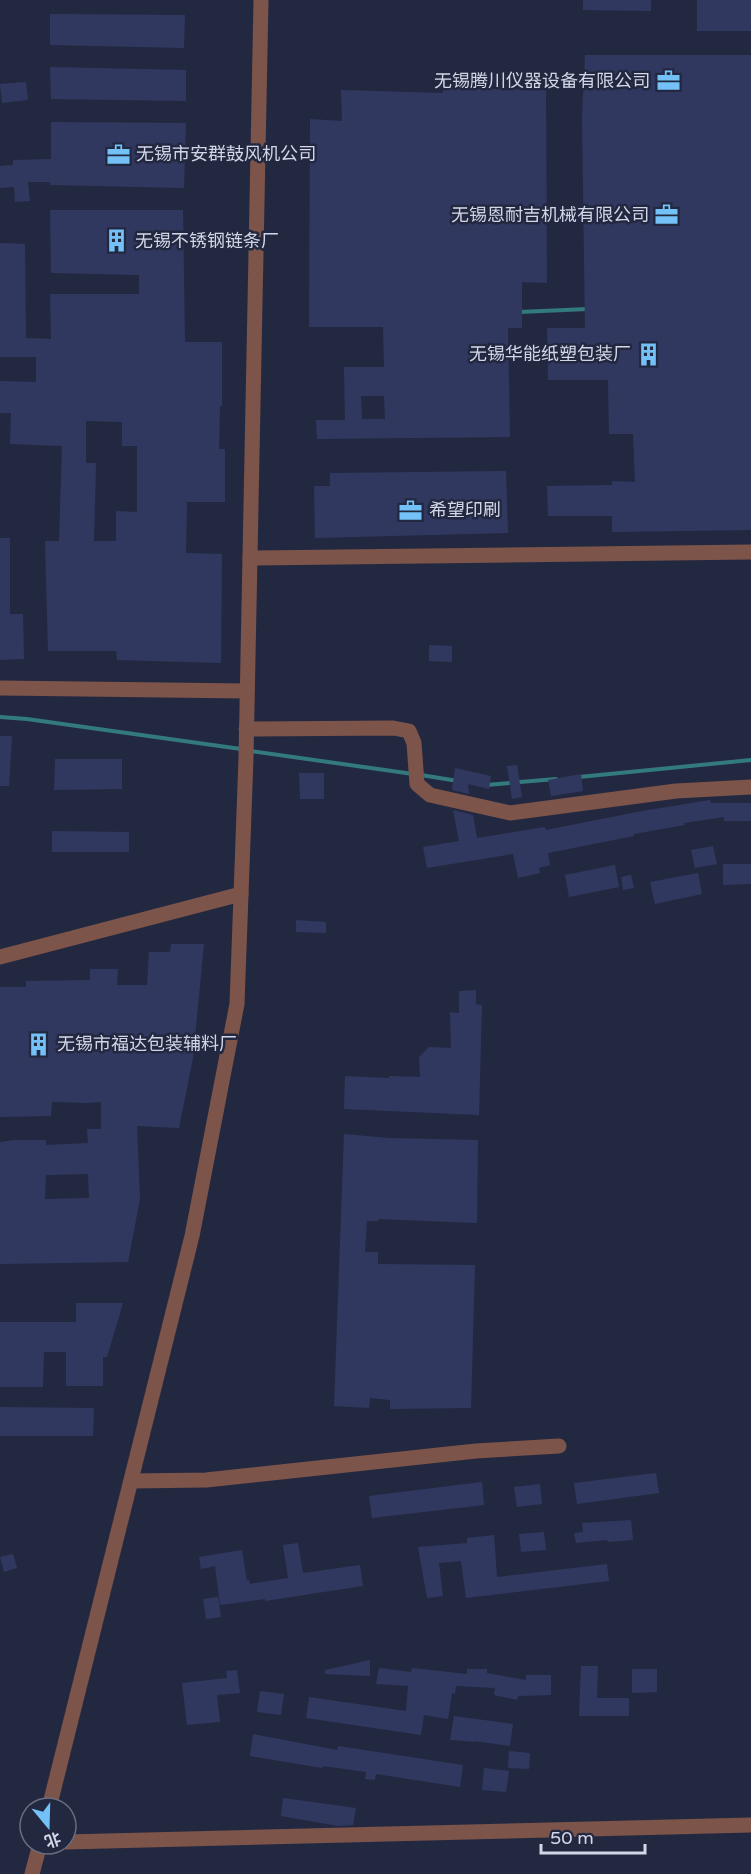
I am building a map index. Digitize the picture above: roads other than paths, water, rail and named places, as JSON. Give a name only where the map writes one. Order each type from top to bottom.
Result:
[{"type":"street","points":[[52,1796],[192,1236],[237,1004],[246,758],[261,0]]},
{"type":"street","points":[[250,558],[751,552]]},
{"type":"street","points":[[0,688],[247,691]]},
{"type":"street","points":[[246,735],[393,728],[409,731],[414,743],[417,784],[430,795],[510,813],[676,791],[751,787]]},
{"type":"street","points":[[0,957],[241,894]]},
{"type":"street","points":[[131,1481],[206,1480],[476,1451],[559,1446]]},
{"type":"street","points":[[78,1842],[751,1826]]},
{"type":"street","points":[[32,1874],[37,1856]]},
{"type":"waterway","points":[[519,312],[588,309]]},
{"type":"waterway","points":[[0,717],[241,749]]},
{"type":"waterway","points":[[251,751],[413,774]]},
{"type":"waterway","points":[[579,777],[751,760]]},
{"type":"waterway","points":[[421,775],[458,781]]},
{"type":"waterway","points":[[486,785],[556,779]]},
{"type":"place","name":"无锡腾川仪器设备有限公司","points":[[668,81]]},
{"type":"place","name":"无锡市安群鼓风机公司","points":[[118,154]]},
{"type":"place","name":"无锡恩耐吉机械有限公司","points":[[667,215]]},
{"type":"place","name":"无锡不锈钢链条厂","points":[[117,241]]},
{"type":"place","name":"无锡华能纸塑包装厂","points":[[649,354]]},
{"type":"place","name":"希望印刷","points":[[411,510]]},
{"type":"place","name":"无锡市福达包装辅料厂","points":[[39,1044]]}]
